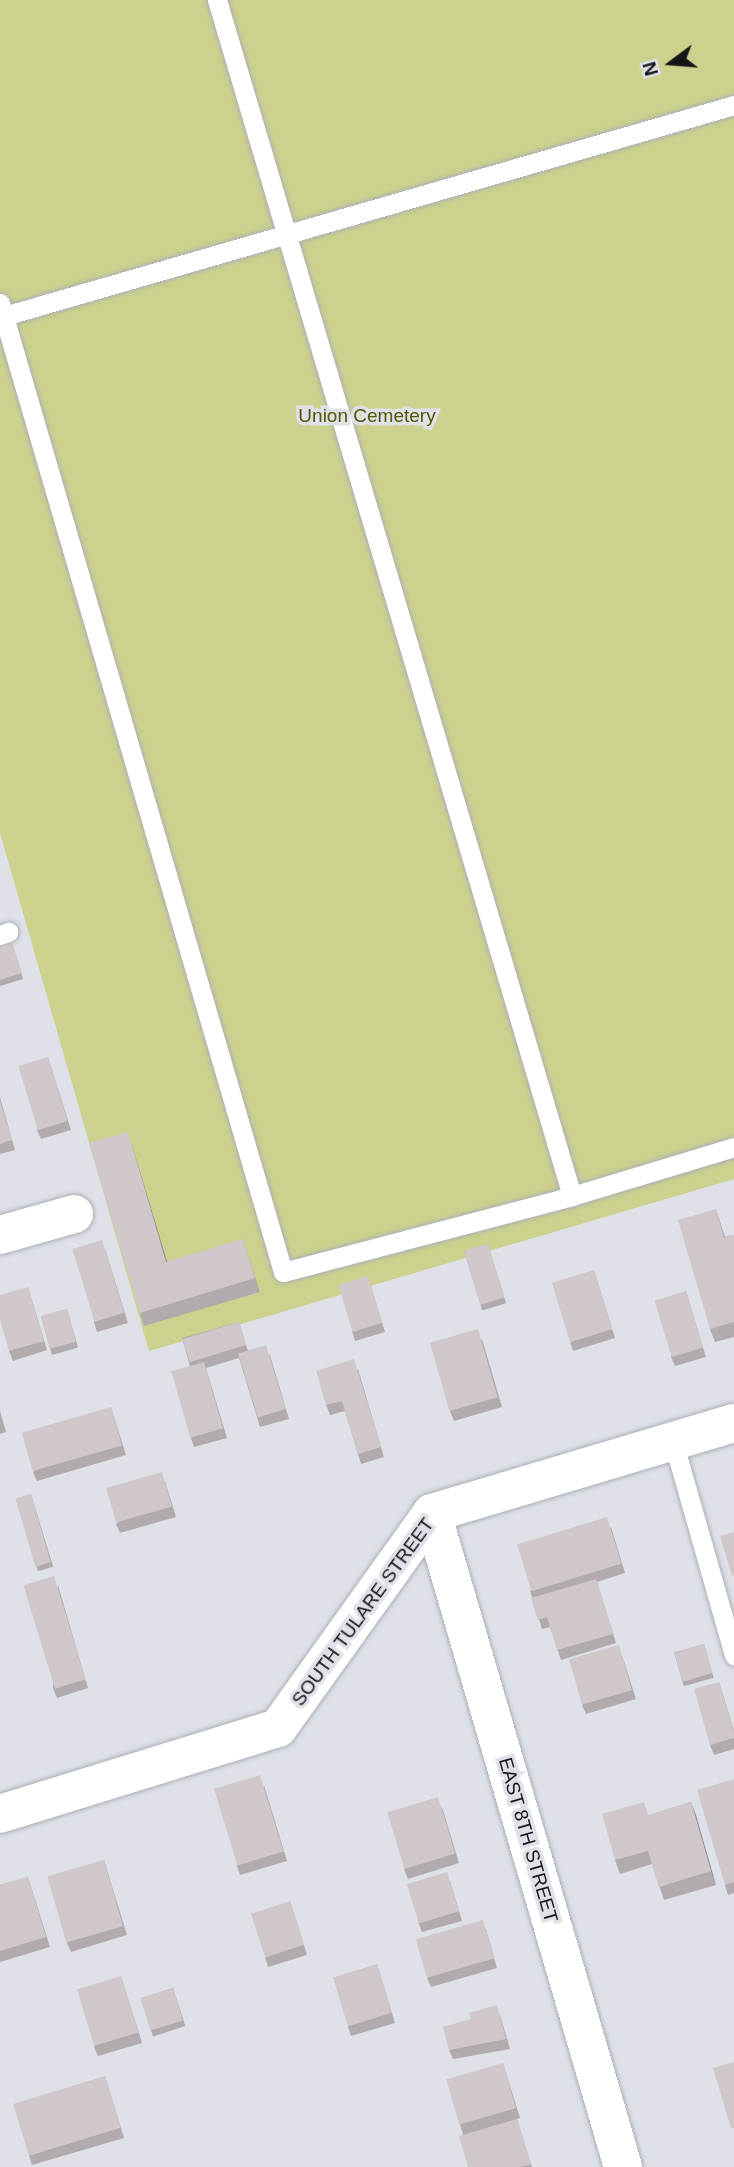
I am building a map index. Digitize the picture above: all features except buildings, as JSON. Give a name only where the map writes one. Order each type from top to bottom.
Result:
[{"type":"street","points":[[0,1235],[74,1214]]},
{"type":"street","name":"SOUTH TULARE STREET","points":[[0,1814],[278,1728],[432,1513],[734,1423]]},
{"type":"street","name":"EAST 8TH STREET","points":[[432,1513],[623,2167]]},
{"type":"lane","points":[[217,0],[283,234],[572,1196]]},
{"type":"lane","points":[[734,105],[283,234],[2,310],[283,1272],[572,1196],[734,1147]]},
{"type":"lane","points":[[673,1441],[734,1655]]},
{"type":"green space","name":"Union Cemetery","points":[[0,0],[734,0],[734,1179],[149,1351],[0,833]]}]
